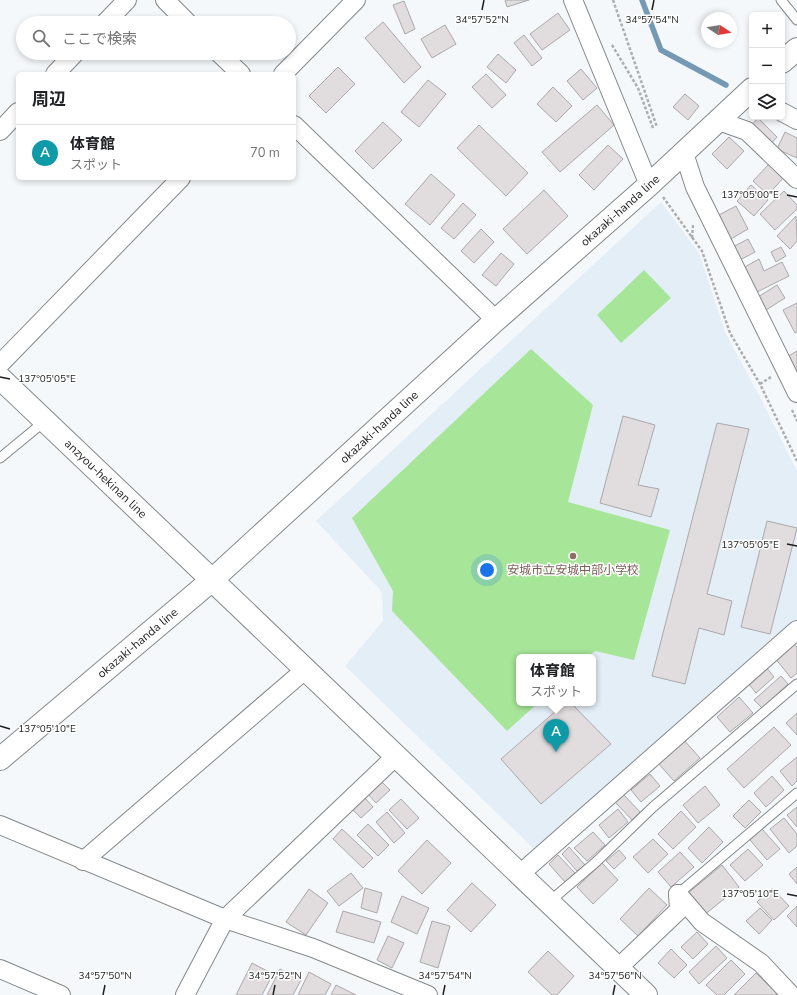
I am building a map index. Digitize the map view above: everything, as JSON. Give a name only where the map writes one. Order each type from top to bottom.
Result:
[{"type":"main road","points":[[785,59],[797,49]]},
{"type":"main road","name":"okazaki-handa line","points":[[0,759],[212,580],[496,320],[656,191],[684,153],[749,93]]},
{"type":"main road","name":"anzyou-hekinan line","points":[[0,378],[646,995]]},
{"type":"street","points":[[112,16],[127,0]]},
{"type":"street","points":[[164,0],[181,16]]},
{"type":"street","points":[[285,72],[356,0]]},
{"type":"street","points":[[573,0],[656,191]]},
{"type":"street","points":[[57,72],[69,60]]},
{"type":"street","points":[[226,60],[239,72]]},
{"type":"street","points":[[0,131],[16,114]]},
{"type":"street","points":[[785,114],[797,120]]},
{"type":"street","points":[[718,121],[748,131],[797,179]]},
{"type":"street","points":[[296,127],[496,320]]},
{"type":"street","points":[[684,153],[695,187],[797,393]]},
{"type":"street","points":[[0,364],[179,180]]},
{"type":"street","points":[[520,874],[797,630]]},
{"type":"street","points":[[83,861],[306,669]]},
{"type":"street","points":[[185,995],[225,919],[396,756]]},
{"type":"street","points":[[0,825],[83,861],[225,919],[313,948],[428,995]]},
{"type":"street","points":[[618,968],[679,910],[678,894]]},
{"type":"street","points":[[678,894],[702,922],[761,963],[790,995]]},
{"type":"street","points":[[0,970],[61,995]]},
{"type":"lane","points":[[781,0],[797,20]]},
{"type":"lane","points":[[0,458],[45,421]]},
{"type":"lane","points":[[549,902],[596,862],[659,802],[797,684]]},
{"type":"lane","points":[[678,894],[797,793]]},
{"type":"path","points":[[613,0],[657,127]]},
{"type":"path","points":[[638,88],[653,128]]},
{"type":"path","points":[[656,191],[702,251],[730,333],[760,384],[797,461]]},
{"type":"path","points":[[692,238],[694,221]]},
{"type":"path","points":[[760,384],[774,375]]},
{"type":"shaded area","name":"安城市立安城中部小学校","points":[[661,202],[699,253],[725,332],[797,471],[797,623],[535,850],[345,666],[383,621],[382,592],[316,521]]},
{"type":"green space","points":[[644,270],[671,298],[621,343],[597,315]]},
{"type":"green space","points":[[531,349],[593,405],[568,502],[670,530],[634,660],[595,651],[592,654],[516,654],[516,706],[535,706],[507,731],[392,611],[393,591],[352,518]]},
{"type":"building","points":[[505,0],[529,0],[507,7]]},
{"type":"building","points":[[404,1],[415,29],[405,34],[393,5]]},
{"type":"building","points":[[558,13],[570,30],[542,50],[530,34]]},
{"type":"building","points":[[383,22],[421,67],[404,83],[365,38]]},
{"type":"building","points":[[445,25],[456,44],[432,58],[421,39]]},
{"type":"building","points":[[524,35],[542,58],[532,66],[514,43]]},
{"type":"building","points":[[498,54],[516,70],[506,83],[487,67]]},
{"type":"building","points":[[338,67],[355,84],[326,113],[309,96]]},
{"type":"building","points":[[581,69],[597,88],[583,100],[567,81]]},
{"type":"building","points":[[486,74],[506,95],[492,108],[472,87]]},
{"type":"building","points":[[428,80],[446,94],[419,127],[401,112]]},
{"type":"building","points":[[553,87],[572,106],[556,122],[537,104]]},
{"type":"building","points":[[685,94],[699,106],[688,120],[673,107]]},
{"type":"building","points":[[597,105],[614,125],[560,172],[542,152]]},
{"type":"building","points":[[756,120],[760,120],[777,137],[769,146],[750,127]]},
{"type":"building","points":[[383,122],[402,140],[373,169],[355,151]]},
{"type":"building","points":[[479,125],[528,173],[506,196],[457,148]]},
{"type":"building","points":[[785,132],[797,138],[797,158],[777,149]]},
{"type":"building","points":[[729,137],[744,151],[727,169],[712,154]]},
{"type":"building","points":[[608,145],[623,159],[594,190],[579,175]]},
{"type":"building","points":[[769,164],[784,177],[768,195],[753,181]]},
{"type":"building","points":[[431,174],[455,195],[430,225],[405,204]]},
{"type":"building","points":[[751,185],[768,200],[754,216],[737,201]]},
{"type":"building","points":[[544,190],[568,216],[527,254],[503,229]]},
{"type":"building","points":[[784,191],[797,205],[797,209],[775,230],[760,214]]},
{"type":"building","points":[[463,203],[476,215],[454,239],[441,228]]},
{"type":"building","points":[[736,206],[748,229],[729,240],[717,216]]},
{"type":"building","points":[[796,216],[797,241],[790,249],[777,236]]},
{"type":"building","points":[[481,229],[494,242],[474,263],[461,251]]},
{"type":"building","points":[[748,239],[755,252],[738,261],[731,248]]},
{"type":"building","points":[[781,247],[786,256],[776,262],[771,252]]},
{"type":"building","points":[[501,253],[514,264],[496,286],[482,275]]},
{"type":"building","points":[[759,259],[764,271],[782,262],[789,276],[755,293],[743,268]]},
{"type":"building","points":[[777,285],[785,298],[766,310],[758,297]]},
{"type":"building","points":[[797,303],[797,332],[795,333],[783,310]]},
{"type":"building","points":[[797,351],[797,374],[787,357]]},
{"type":"building","points":[[623,416],[655,425],[638,485],[659,489],[651,517],[600,503]]},
{"type":"building","points":[[717,423],[749,429],[707,594],[732,601],[724,635],[699,628],[685,684],[652,676]]},
{"type":"building","points":[[767,521],[797,528],[770,634],[741,627]]},
{"type":"building","points":[[794,644],[797,647],[797,673],[791,678],[775,658]]},
{"type":"building","points":[[766,667],[774,677],[756,693],[748,683]]},
{"type":"building","points":[[781,676],[788,684],[762,708],[754,700]]},
{"type":"building","points":[[739,697],[753,713],[730,732],[717,717]]},
{"type":"building","points":[[562,706],[574,706],[611,744],[541,804],[501,759]]},
{"type":"building","points":[[797,713],[797,735],[786,723]]},
{"type":"building","points":[[774,727],[791,745],[744,788],[727,769]]},
{"type":"building","points":[[683,739],[700,758],[674,781],[657,762]]},
{"type":"building","points":[[797,757],[797,781],[792,786],[780,771]]},
{"type":"building","points":[[650,774],[660,786],[641,802],[631,790]]},
{"type":"building","points":[[772,776],[784,790],[766,807],[754,793]]},
{"type":"building","points":[[381,781],[390,790],[376,803],[368,794]]},
{"type":"building","points":[[705,786],[720,805],[698,823],[683,805]]},
{"type":"building","points":[[623,794],[640,812],[632,820],[615,802]]},
{"type":"building","points":[[364,797],[373,807],[361,818],[351,808]]},
{"type":"building","points":[[401,799],[419,818],[407,829],[389,810]]},
{"type":"building","points":[[749,800],[761,812],[745,828],[733,816]]},
{"type":"building","points":[[797,807],[797,827],[787,815]]},
{"type":"building","points":[[618,809],[628,822],[609,838],[599,825]]},
{"type":"building","points":[[681,811],[696,827],[673,849],[658,834]]},
{"type":"building","points":[[387,812],[405,833],[394,843],[376,822]]},
{"type":"building","points":[[784,818],[797,834],[797,846],[789,853],[770,829]]},
{"type":"building","points":[[368,824],[389,845],[378,856],[357,835]]},
{"type":"building","points":[[709,827],[723,842],[702,863],[688,848]]},
{"type":"building","points":[[342,829],[373,858],[363,868],[333,839]]},
{"type":"building","points":[[762,829],[780,849],[767,860],[750,840]]},
{"type":"building","points":[[593,832],[605,845],[587,861],[574,848]]},
{"type":"building","points":[[653,839],[668,854],[648,873],[633,857]]},
{"type":"building","points":[[427,840],[451,863],[422,894],[398,871]]},
{"type":"building","points":[[569,847],[585,865],[577,871],[562,854]]},
{"type":"building","points":[[748,849],[763,865],[745,881],[730,865]]},
{"type":"building","points":[[619,850],[626,858],[614,869],[606,861]]},
{"type":"building","points":[[680,852],[694,867],[671,887],[658,872]]},
{"type":"building","points":[[558,855],[575,873],[565,882],[549,864]]},
{"type":"building","points":[[602,863],[618,880],[593,904],[577,887]]},
{"type":"building","points":[[722,865],[739,887],[704,915],[687,894]]},
{"type":"building","points":[[797,867],[797,884],[789,874]]},
{"type":"building","points":[[351,873],[363,888],[339,906],[327,891]]},
{"type":"building","points":[[472,883],[496,905],[471,932],[447,910]]},
{"type":"building","points":[[365,888],[382,893],[377,913],[361,908]]},
{"type":"building","points":[[649,888],[667,905],[638,936],[620,919]]},
{"type":"building","points":[[772,888],[789,906],[774,920],[757,902]]},
{"type":"building","points":[[309,889],[328,903],[306,935],[286,922]]},
{"type":"building","points":[[402,896],[429,908],[417,934],[391,922]]},
{"type":"building","points":[[797,906],[797,927],[787,916]]},
{"type":"building","points":[[760,908],[772,920],[759,934],[746,921]]},
{"type":"building","points":[[343,911],[381,922],[374,943],[336,932]]},
{"type":"building","points":[[432,921],[450,926],[438,968],[420,962]]},
{"type":"building","points":[[697,932],[708,944],[693,959],[681,947]]},
{"type":"building","points":[[388,936],[404,943],[392,968],[377,960]]},
{"type":"building","points":[[716,946],[727,958],[699,984],[689,972]]},
{"type":"building","points":[[671,949],[687,965],[674,978],[658,963]]},
{"type":"building","points":[[548,951],[574,976],[557,995],[552,995],[528,972]]},
{"type":"building","points":[[731,960],[745,974],[724,995],[717,995],[706,985]]},
{"type":"building","points":[[252,963],[273,974],[262,995],[236,995]]},
{"type":"building","points":[[280,969],[301,980],[293,995],[267,995]]},
{"type":"building","points":[[309,972],[331,984],[325,995],[298,995]]},
{"type":"building","points":[[756,973],[779,995],[734,995]]},
{"type":"building","points":[[336,985],[356,995],[331,995]]},
{"type":"waterway","points":[[642,0],[661,50],[726,85]]},
{"type":"place","name":"安城市立安城中部小学校","points":[[573,556]]},
{"type":"place","name":"体育館","points":[[556,752]]}]
